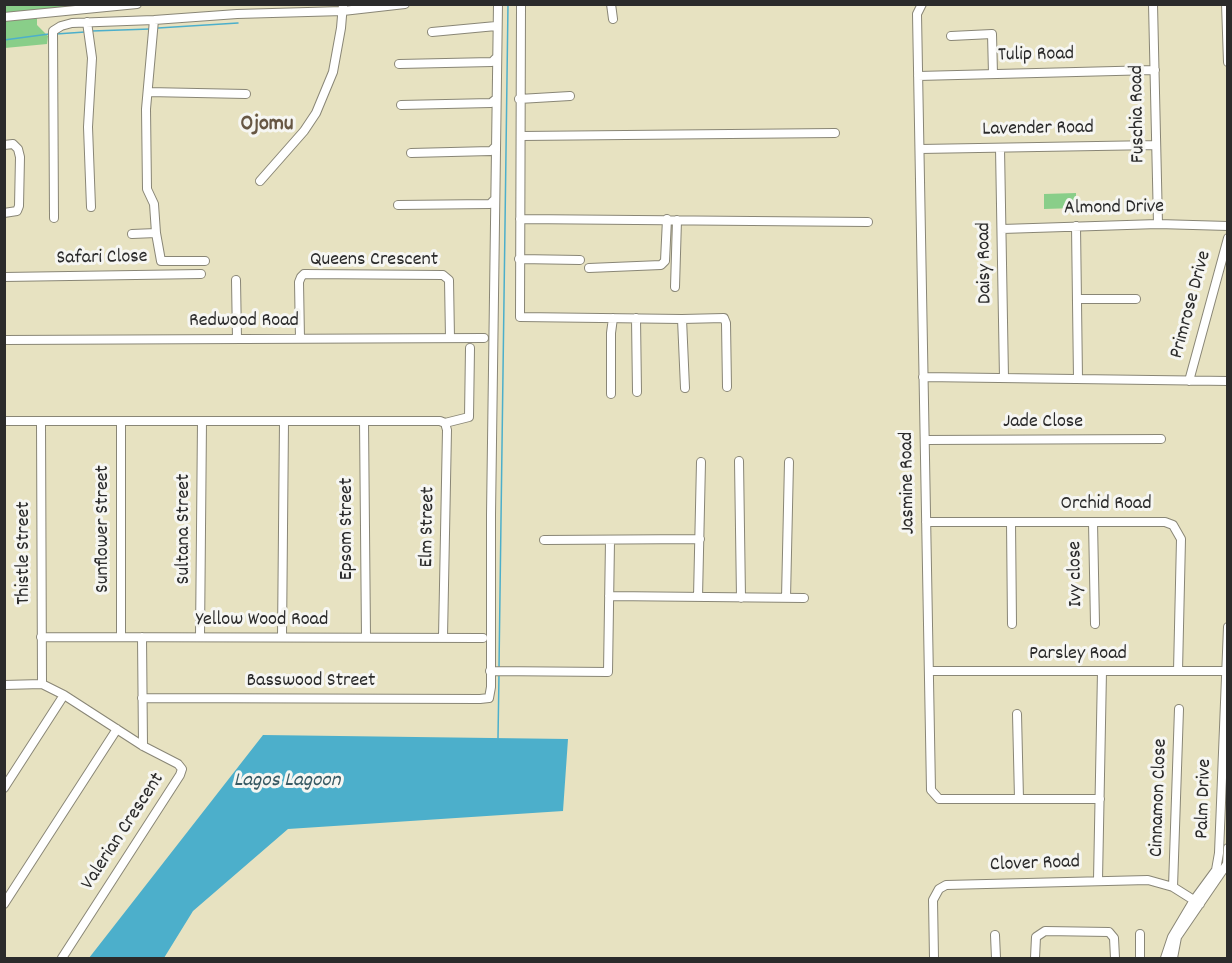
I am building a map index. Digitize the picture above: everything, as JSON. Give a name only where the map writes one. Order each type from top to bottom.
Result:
[{"type":"street","points":[[4,17],[137,4]]},
{"type":"street","points":[[54,218],[53,35],[61,26],[89,29],[154,20],[405,4]]},
{"type":"street","points":[[498,4],[496,26],[492,671],[608,672],[610,541]]},
{"type":"street","points":[[521,4],[520,316],[724,318],[727,387]]},
{"type":"street","points":[[611,4],[613,19]]},
{"type":"street","name":"Jasmine Road","points":[[922,4],[917,14],[931,790],[939,799],[1100,799]]},
{"type":"street","name":"Fuschia Road","points":[[1153,4],[1158,224]]},
{"type":"street","points":[[1226,4],[1227,62]]},
{"type":"street","points":[[261,181],[304,131],[316,113],[333,72],[343,8]]},
{"type":"street","points":[[154,20],[146,109],[147,189],[154,204],[161,261],[205,261]]},
{"type":"street","points":[[432,32],[496,26]]},
{"type":"street","points":[[89,29],[92,58],[88,155],[91,207]]},
{"type":"street","points":[[951,36],[992,34],[993,74]]},
{"type":"street","points":[[399,64],[492,62],[496,58]]},
{"type":"street","name":"Tulip Road","points":[[918,76],[1155,70]]},
{"type":"street","points":[[148,92],[246,94]]},
{"type":"street","points":[[519,99],[570,96]]},
{"type":"street","points":[[401,105],[491,104],[496,99]]},
{"type":"street","points":[[521,136],[835,133]]},
{"type":"street","points":[[4,145],[13,144],[18,149],[20,157],[19,206],[17,211],[4,213]]},
{"type":"street","name":"Lavender Road","points":[[920,149],[1156,145]]},
{"type":"street","points":[[411,153],[491,151],[495,147]]},
{"type":"street","name":"Daisy Road","points":[[1000,148],[1004,378]]},
{"type":"street","points":[[398,205],[490,204],[495,200]]},
{"type":"street","points":[[520,219],[868,222]]},
{"type":"street","points":[[589,268],[661,265],[665,261],[667,219]]},
{"type":"street","points":[[675,287],[677,220]]},
{"type":"street","name":"Almond Drive","points":[[1002,229],[1158,224],[1227,226]]},
{"type":"street","points":[[1076,226],[1078,379]]},
{"type":"street","points":[[132,234],[156,232]]},
{"type":"street","name":"Primrose Drive","points":[[1189,381],[1227,238]]},
{"type":"street","points":[[519,260],[580,260]]},
{"type":"street","name":"Safari Close","points":[[4,277],[201,274]]},
{"type":"street","name":"Queens Crescent","points":[[300,339],[299,282],[304,274],[443,275],[450,280],[450,338]]},
{"type":"street","points":[[236,280],[237,339]]},
{"type":"street","points":[[1077,299],[1136,300]]},
{"type":"street","points":[[611,394],[610,333],[613,318]]},
{"type":"street","points":[[636,318],[637,392]]},
{"type":"street","points":[[682,319],[685,388]]},
{"type":"street","name":"Redwood Road","points":[[4,340],[484,338]]},
{"type":"street","points":[[4,421],[442,422],[469,417],[470,348]]},
{"type":"street","points":[[923,377],[1227,381]]},
{"type":"street","name":"Sunflower Street","points":[[121,421],[121,637]]},
{"type":"street","name":"Sultana Street","points":[[200,637],[202,421]]},
{"type":"street","points":[[282,637],[284,421]]},
{"type":"street","name":"Epsom Street","points":[[364,421],[366,637]]},
{"type":"street","name":"Thistle Street","points":[[41,422],[42,684]]},
{"type":"street","name":"Elm Street","points":[[442,422],[447,430],[443,637]]},
{"type":"street","name":"Jade Close","points":[[925,440],[1161,439]]},
{"type":"street","points":[[739,460],[741,597]]},
{"type":"street","points":[[698,597],[701,462]]},
{"type":"street","points":[[786,598],[789,462]]},
{"type":"street","name":"Orchid Road","points":[[926,522],[1165,522],[1173,525],[1181,539],[1178,671]]},
{"type":"street","points":[[1011,522],[1012,624]]},
{"type":"street","name":"Ivy close","points":[[1093,522],[1095,624]]},
{"type":"street","points":[[543,540],[610,541],[700,538]]},
{"type":"street","points":[[609,596],[804,598]]},
{"type":"street","name":"Palm Drive","points":[[1173,958],[1177,937],[1216,870],[1220,854],[1225,755],[1227,627]]},
{"type":"street","name":"Yellow Wood Road","points":[[42,637],[483,638]]},
{"type":"street","points":[[142,637],[143,746]]},
{"type":"street","name":"Basswood Street","points":[[142,698],[480,699],[489,698],[492,671]]},
{"type":"street","name":"Parsley Road","points":[[929,671],[1226,671]]},
{"type":"street","points":[[1098,880],[1102,671]]},
{"type":"street","points":[[4,685],[42,684]]},
{"type":"street","name":"Valerian Crescent","points":[[42,684],[64,695],[143,746],[178,764],[182,769],[62,958]]},
{"type":"street","points":[[4,788],[64,695]]},
{"type":"street","name":"Cinnamon Close","points":[[1173,887],[1179,710]]},
{"type":"street","points":[[1017,714],[1019,799]]},
{"type":"street","points":[[4,904],[117,729]]},
{"type":"street","name":"Palm Drive","points":[[1165,958],[1172,937],[1227,864],[1227,848]]},
{"type":"street","name":"Clover Road","points":[[934,958],[933,900],[939,889],[946,885],[1148,880],[1173,887],[1197,902]]},
{"type":"street","points":[[1035,958],[1036,937],[1045,931],[1109,932],[1114,938],[1115,958]]},
{"type":"street","points":[[1140,934],[1140,958]]},
{"type":"street","points":[[995,935],[996,958]]},
{"type":"green space","points":[[5,5],[108,5],[37,15],[37,25],[48,36],[47,44],[5,48]]},
{"type":"green space","points":[[1076,193],[1076,208],[1044,209],[1044,194]]},
{"type":"water","name":"Lagos Lagoon","points":[[263,735],[568,739],[563,811],[288,829],[193,911],[164,958],[89,958]]},
{"type":"waterway","points":[[499,667],[508,4]]},
{"type":"waterway","points":[[158,28],[238,23]]},
{"type":"waterway","points":[[92,31],[150,29]]},
{"type":"waterway","points":[[56,34],[85,32]]},
{"type":"waterway","points":[[4,40],[49,34]]},
{"type":"waterway","points":[[498,738],[499,674]]},
{"type":"district","name":"Ojomu","points":[[267,126]]}]
